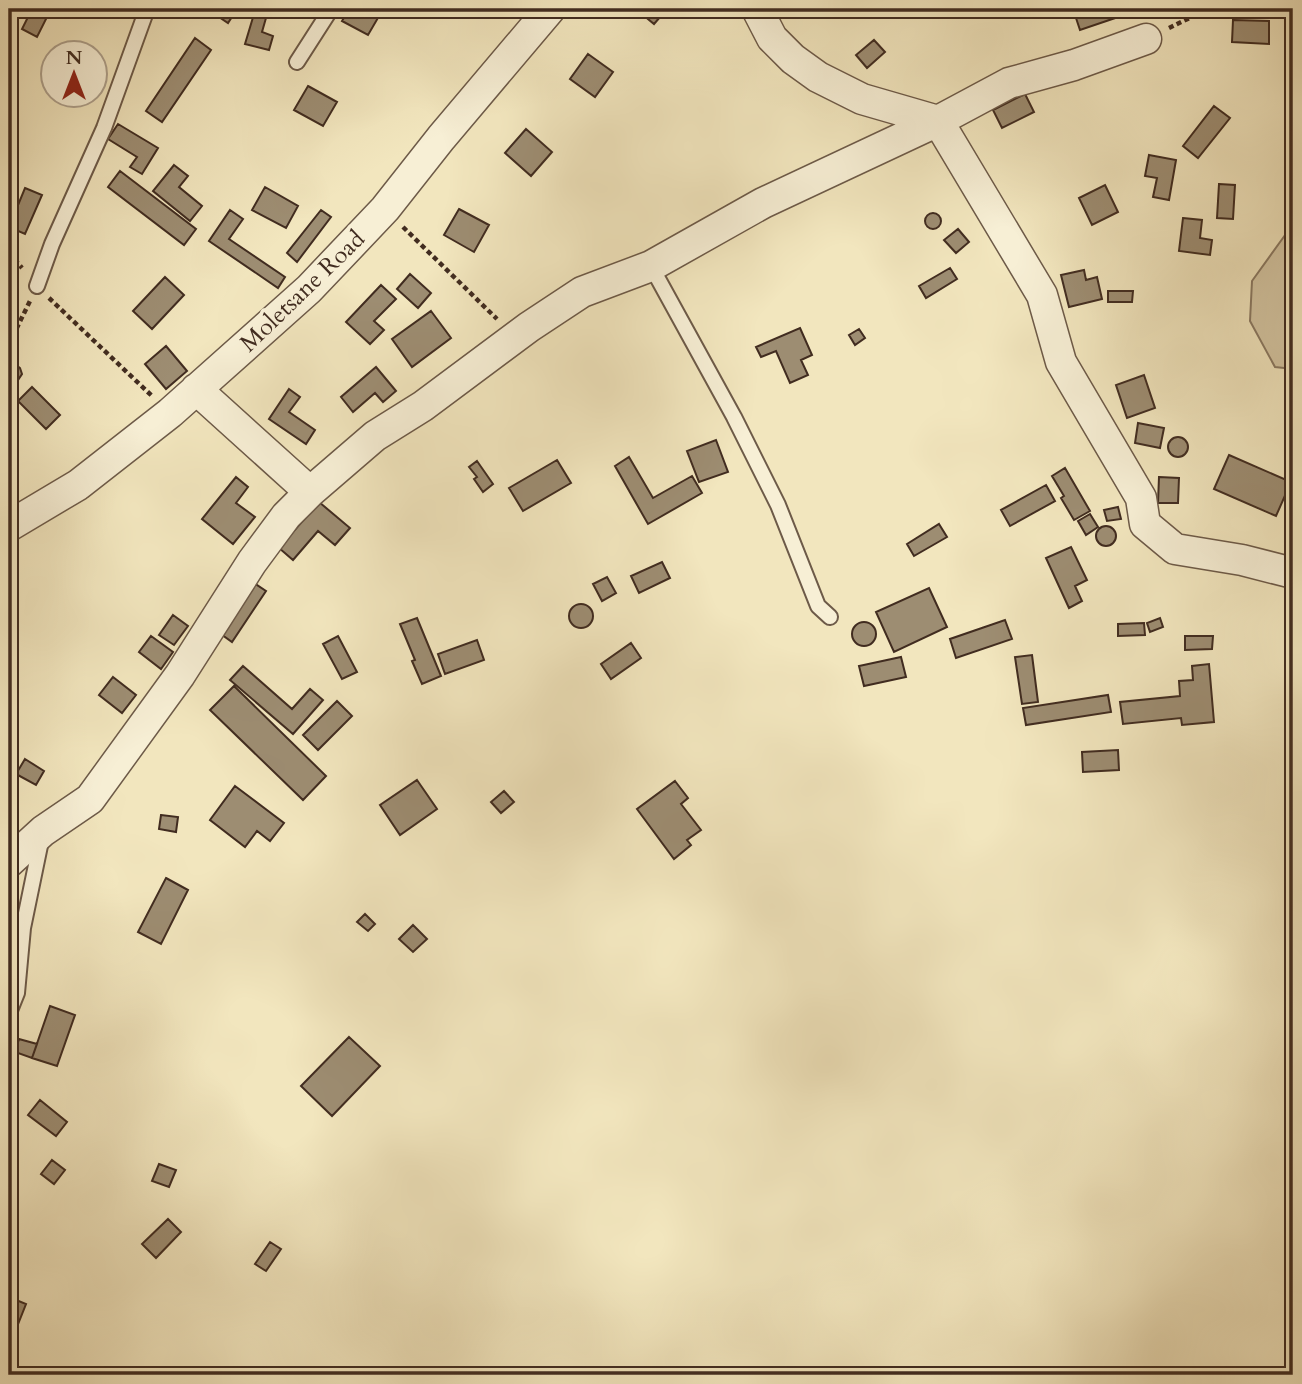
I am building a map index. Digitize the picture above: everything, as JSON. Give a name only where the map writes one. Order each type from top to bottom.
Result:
[{"type":"street","name":"Moletsane Road","points":[[9,526],[78,485],[170,413],[309,289],[386,209],[441,138],[550,9]]},
{"type":"street","points":[[757,9],[772,38],[793,60],[818,77],[862,99],[938,121],[1042,296],[1061,362],[1140,498],[1145,524],[1175,549],[1242,560],[1293,573]]},
{"type":"street","points":[[9,862],[43,831],[90,799],[180,675],[252,562],[286,516],[375,436],[423,406],[582,292],[652,266],[763,203],[938,121],[1009,83],[1074,65],[1146,39]]},
{"type":"street","points":[[197,389],[310,492]]},
{"type":"lane","points":[[37,286],[52,244],[104,128],[146,9]]},
{"type":"lane","points":[[297,62],[331,9]]},
{"type":"lane","points":[[652,266],[734,417],[778,505],[818,606],[830,617]]},
{"type":"lane","points":[[9,1013],[17,993],[23,928],[43,831]]},
{"type":"path","points":[[1146,39],[1208,9]]},
{"type":"path","points":[[386,209],[516,337]]},
{"type":"path","points":[[9,253],[37,286],[170,413]]},
{"type":"path","points":[[9,344],[37,286]]},
{"type":"shaded area","points":[[1293,224],[1293,369],[1275,367],[1250,321],[1252,281]]},
{"type":"building","points":[[32,9],[51,9],[37,37],[22,29]]},
{"type":"building","points":[[220,9],[237,9],[228,23],[216,15]]},
{"type":"building","points":[[349,9],[382,11],[368,35],[342,21]]},
{"type":"building","points":[[636,9],[667,9],[654,24]]},
{"type":"building","points":[[1083,9],[1122,9],[1124,15],[1080,30],[1074,12]]},
{"type":"building","points":[[254,14],[266,18],[262,32],[273,36],[269,50],[245,44]]},
{"type":"building","points":[[1233,20],[1269,21],[1269,44],[1232,42]]},
{"type":"building","points":[[195,38],[211,50],[162,122],[146,111]]},
{"type":"building","points":[[874,40],[885,52],[867,68],[856,55]]},
{"type":"building","points":[[588,54],[613,72],[595,97],[570,79]]},
{"type":"building","points":[[308,86],[337,102],[323,126],[294,110]]},
{"type":"building","points":[[1025,94],[1034,112],[1002,128],[993,110]]},
{"type":"building","points":[[1214,106],[1230,118],[1198,158],[1183,146]]},
{"type":"building","points":[[118,124],[158,148],[142,174],[130,167],[137,157],[108,139]]},
{"type":"building","points":[[526,129],[552,152],[531,176],[505,153]]},
{"type":"building","points":[[1149,155],[1176,160],[1169,200],[1153,197],[1157,178],[1145,176]]},
{"type":"building","points":[[174,165],[188,176],[179,187],[202,206],[190,221],[153,191]]},
{"type":"building","points":[[120,171],[196,229],[184,245],[108,187]]},
{"type":"building","points":[[1219,184],[1235,185],[1233,219],[1217,218]]},
{"type":"building","points":[[1105,185],[1118,212],[1092,225],[1079,198]]},
{"type":"building","points":[[265,187],[298,206],[286,228],[252,210]]},
{"type":"building","points":[[25,188],[42,195],[25,234],[9,227]]},
{"type":"building","points":[[459,209],[489,225],[474,252],[444,235]]},
{"type":"building","points":[[230,210],[243,219],[229,239],[285,277],[278,288],[209,241]]},
{"type":"building","points":[[321,210],[331,217],[297,262],[287,253]]},
{"type":"building","points":[[933,213],[939,215],[939,227],[933,229],[927,227],[925,221],[927,215]]},
{"type":"building","points":[[1183,218],[1202,220],[1200,238],[1212,240],[1210,255],[1179,251]]},
{"type":"building","points":[[958,229],[969,242],[956,253],[944,240]]},
{"type":"building","points":[[950,268],[957,279],[926,298],[919,286]]},
{"type":"building","points":[[1084,270],[1086,280],[1097,277],[1102,299],[1069,307],[1061,275]]},
{"type":"building","points":[[410,274],[431,293],[418,308],[397,289]]},
{"type":"building","points":[[165,277],[184,295],[152,329],[133,311]]},
{"type":"building","points":[[381,285],[396,299],[374,321],[384,330],[370,344],[346,322]]},
{"type":"building","points":[[1108,291],[1133,291],[1132,302],[1108,302]]},
{"type":"building","points":[[431,311],[451,338],[412,367],[392,339]]},
{"type":"building","points":[[800,328],[812,355],[801,360],[808,375],[790,383],[776,351],[761,357],[756,347]]},
{"type":"building","points":[[859,329],[865,338],[855,345],[849,335]]},
{"type":"building","points":[[166,346],[187,371],[166,389],[145,364]]},
{"type":"building","points":[[15,364],[22,374],[18,380],[12,381],[9,380],[9,365]]},
{"type":"building","points":[[376,367],[396,391],[383,402],[375,393],[353,412],[341,397]]},
{"type":"building","points":[[1144,375],[1155,408],[1127,418],[1116,385]]},
{"type":"building","points":[[32,387],[60,415],[46,429],[18,401]]},
{"type":"building","points":[[289,389],[300,397],[289,412],[315,430],[306,444],[269,419]]},
{"type":"building","points":[[1138,423],[1164,428],[1160,448],[1135,443]]},
{"type":"building","points":[[1174,437],[1182,437],[1188,447],[1182,457],[1174,457],[1168,451],[1168,443]]},
{"type":"building","points":[[716,440],[728,472],[699,482],[687,451]]},
{"type":"building","points":[[1229,455],[1291,482],[1276,516],[1214,489]]},
{"type":"building","points":[[629,457],[653,498],[692,476],[702,493],[648,524],[615,466]]},
{"type":"building","points":[[557,460],[571,483],[523,511],[509,488]]},
{"type":"building","points":[[477,461],[493,484],[483,492],[469,467]]},
{"type":"building","points":[[1065,468],[1090,511],[1074,520],[1052,476]]},
{"type":"building","points":[[236,477],[248,487],[236,503],[255,517],[233,544],[202,519]]},
{"type":"building","points":[[1159,477],[1179,478],[1178,503],[1158,503]]},
{"type":"building","points":[[1046,485],[1055,501],[1010,526],[1001,510]]},
{"type":"building","points":[[319,502],[350,528],[335,545],[318,531],[293,560],[279,548]]},
{"type":"building","points":[[1118,507],[1121,519],[1107,521],[1104,510]]},
{"type":"building","points":[[1090,514],[1098,527],[1086,535],[1078,521]]},
{"type":"building","points":[[939,524],[947,537],[914,556],[907,544]]},
{"type":"building","points":[[1106,526],[1113,529],[1116,536],[1113,543],[1106,546],[1099,543],[1096,536],[1099,529]]},
{"type":"building","points":[[1071,547],[1087,580],[1075,586],[1082,601],[1069,608],[1046,558]]},
{"type":"building","points":[[662,562],[670,578],[639,593],[631,576]]},
{"type":"building","points":[[607,577],[616,593],[602,601],[593,584]]},
{"type":"building","points":[[248,579],[266,591],[232,642],[214,629]]},
{"type":"building","points":[[929,588],[947,627],[894,652],[876,612]]},
{"type":"building","points":[[581,604],[589,608],[593,616],[589,624],[581,628],[573,624],[569,616],[573,608]]},
{"type":"building","points":[[173,615],[188,626],[174,645],[159,635]]},
{"type":"building","points":[[417,618],[441,676],[422,684],[400,624]]},
{"type":"building","points":[[1160,618],[1163,627],[1150,632],[1147,623]]},
{"type":"building","points":[[1005,620],[1012,639],[956,658],[950,639]]},
{"type":"building","points":[[864,622],[873,625],[876,634],[873,643],[864,646],[855,643],[852,634],[855,625]]},
{"type":"building","points":[[1144,623],[1145,635],[1118,636],[1118,624]]},
{"type":"building","points":[[151,636],[173,652],[161,669],[139,652]]},
{"type":"building","points":[[338,636],[357,672],[342,679],[323,644]]},
{"type":"building","points":[[1185,636],[1213,636],[1212,649],[1185,650]]},
{"type":"building","points":[[477,640],[484,660],[445,674],[438,654]]},
{"type":"building","points":[[631,643],[641,658],[611,679],[601,664]]},
{"type":"building","points":[[1032,655],[1038,702],[1022,704],[1015,657]]},
{"type":"building","points":[[901,657],[906,677],[864,686],[859,666]]},
{"type":"building","points":[[1209,664],[1214,722],[1182,725],[1181,718],[1123,724],[1120,702],[1180,696],[1179,681],[1193,680],[1192,666]]},
{"type":"building","points":[[243,666],[292,709],[310,689],[323,700],[293,734],[230,680]]},
{"type":"building","points":[[113,677],[136,695],[122,713],[99,695]]},
{"type":"building","points":[[234,686],[326,776],[303,800],[210,710]]},
{"type":"building","points":[[1108,695],[1111,712],[1026,725],[1023,708]]},
{"type":"building","points":[[337,701],[352,716],[318,750],[303,735]]},
{"type":"building","points":[[1118,750],[1119,770],[1083,772],[1082,752]]},
{"type":"building","points":[[25,759],[44,771],[36,785],[16,774]]},
{"type":"building","points":[[417,780],[437,809],[400,835],[380,805]]},
{"type":"building","points":[[675,781],[688,798],[681,804],[701,830],[687,840],[691,845],[674,859],[637,809]]},
{"type":"building","points":[[235,786],[284,823],[270,841],[257,831],[245,847],[210,820]]},
{"type":"building","points":[[504,791],[514,802],[501,813],[491,802]]},
{"type":"building","points":[[161,815],[178,817],[176,832],[159,829]]},
{"type":"building","points":[[166,878],[188,890],[161,944],[138,932]]},
{"type":"building","points":[[365,914],[375,924],[368,931],[357,922]]},
{"type":"building","points":[[413,925],[427,939],[413,952],[399,939]]},
{"type":"building","points":[[50,1006],[75,1015],[57,1066],[32,1058]]},
{"type":"building","points":[[349,1037],[380,1066],[332,1116],[301,1086]]},
{"type":"building","points":[[19,1039],[37,1044],[32,1058],[15,1052]]},
{"type":"building","points":[[40,1100],[67,1122],[56,1136],[28,1115]]},
{"type":"building","points":[[52,1160],[65,1170],[54,1184],[41,1174]]},
{"type":"building","points":[[159,1164],[176,1170],[169,1187],[152,1181]]},
{"type":"building","points":[[168,1219],[181,1232],[156,1258],[142,1244]]},
{"type":"building","points":[[270,1242],[281,1249],[266,1271],[255,1264]]},
{"type":"building","points":[[9,1297],[26,1304],[9,1347]]}]
